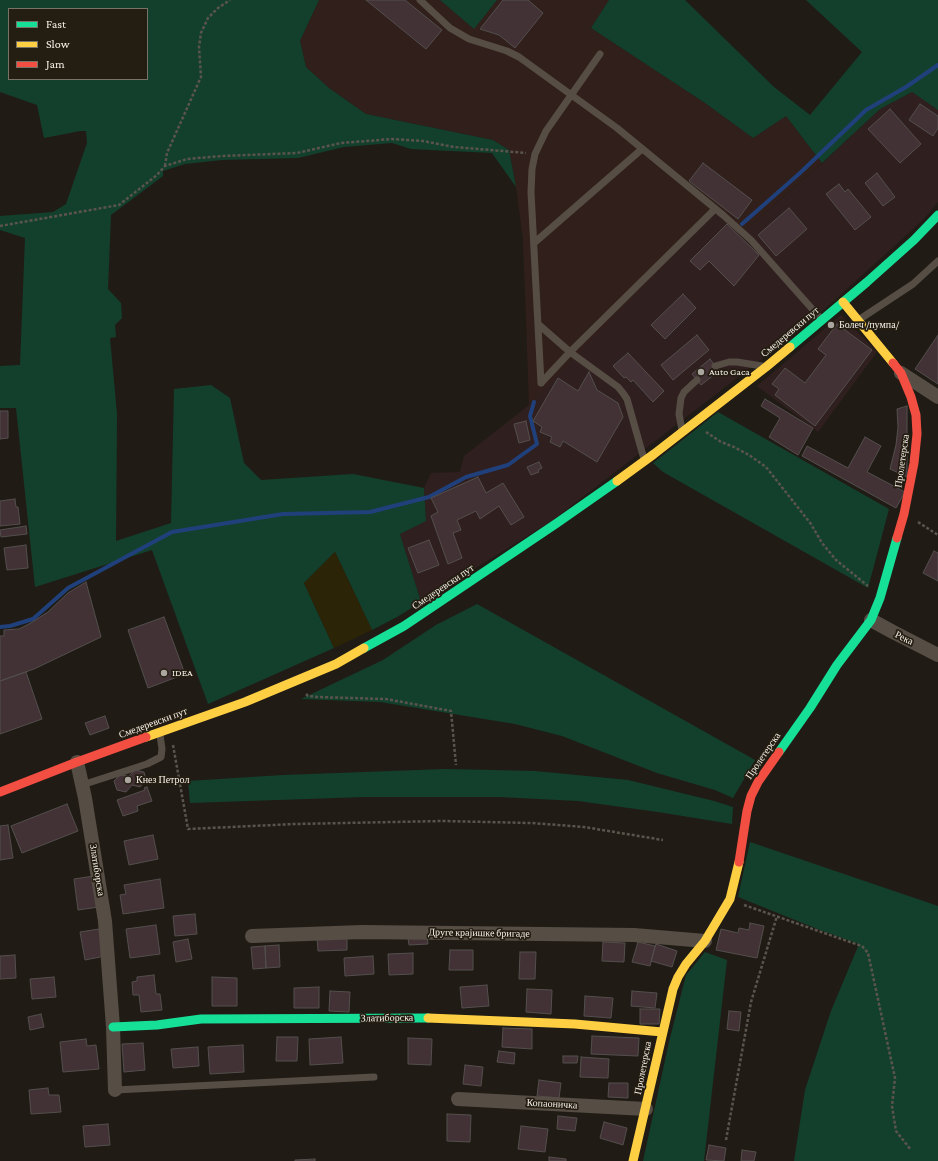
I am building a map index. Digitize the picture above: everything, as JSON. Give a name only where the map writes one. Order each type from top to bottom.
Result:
[{"type":"street","name":"Смедеревски пут","points":[[0,792],[77,762],[245,702],[336,664],[404,626],[551,528],[644,462],[697,422],[766,367],[843,302],[914,240],[938,215]]},
{"type":"street","points":[[843,302],[901,373],[938,397]]},
{"type":"street","name":"Пролетерска","points":[[633,1161],[673,989],[686,964],[705,941],[730,899],[737,872],[747,811],[751,796],[758,782],[810,708],[837,665],[871,620],[881,594],[904,514],[914,463],[917,434],[916,415],[911,397],[901,373]]},
{"type":"street","name":"Река","points":[[871,620],[938,655]]},
{"type":"street","name":"Златиборска","points":[[77,762],[105,921],[113,1027],[115,1090]]},
{"type":"street","name":"Друге крајишке бригаде","points":[[252,936],[362,932],[634,935],[705,941]]},
{"type":"street","name":"Златиборска","points":[[113,1027],[157,1026],[201,1019],[440,1018],[575,1024],[662,1032]]},
{"type":"street","name":"Копаоничка","points":[[458,1099],[646,1109]]},
{"type":"lane","points":[[420,0],[450,28],[469,39],[507,51],[519,57],[617,128],[751,240],[822,320]]},
{"type":"lane","points":[[600,54],[546,131],[535,154],[532,169],[530,192],[541,383],[570,352],[715,209]]},
{"type":"lane","points":[[534,243],[642,149]]},
{"type":"lane","points":[[858,320],[913,284],[938,261]]},
{"type":"lane","points":[[538,324],[570,352],[618,387],[627,399],[644,462]]},
{"type":"lane","points":[[715,366],[729,362],[737,362],[766,367]]},
{"type":"lane","points":[[683,432],[679,414],[681,398],[684,392],[696,380]]},
{"type":"lane","points":[[82,785],[146,764],[161,757],[162,749],[160,732]]},
{"type":"lane","points":[[115,1090],[374,1078]]},
{"type":"path","points":[[0,226],[118,204],[157,175],[165,166],[167,153],[201,77],[199,47],[208,18],[218,8],[230,0]]},
{"type":"path","points":[[165,166],[187,160],[222,156],[297,153],[341,143],[392,139],[423,141],[454,147],[535,154]]},
{"type":"path","points":[[697,422],[708,434],[749,455],[766,467],[811,524],[822,543],[836,560],[864,583],[881,594]]},
{"type":"path","points":[[904,514],[938,534]]},
{"type":"path","points":[[296,681],[308,696],[386,699],[451,711],[456,765]]},
{"type":"path","points":[[171,728],[188,829],[303,823],[442,821],[523,823],[584,827],[663,840]]},
{"type":"path","points":[[730,899],[862,946],[868,953],[895,1078],[892,1106],[896,1131],[911,1150]]},
{"type":"path","points":[[726,1140],[751,1002],[777,916]]},
{"type":"shaded area","points":[[319,0],[440,0],[474,28],[497,0],[609,0],[591,28],[705,103],[753,138],[786,116],[822,163],[741,234],[715,212],[529,405],[523,240],[516,187],[509,150],[493,140],[366,114],[329,88],[306,67],[300,41]]},
{"type":"shaded area","points":[[912,92],[938,110],[938,202],[924,219],[816,317],[553,520],[421,602],[400,534],[426,521],[424,488],[431,473],[460,472],[464,456],[529,405],[571,354],[715,212],[742,233],[828,158],[880,109]]},
{"type":"shaded area","points":[[841,315],[877,352],[818,432],[757,386]]},
{"type":"green space","points":[[0,0],[319,0],[300,41],[306,67],[329,88],[366,114],[493,140],[509,150],[516,187],[492,153],[411,149],[392,143],[344,147],[298,158],[222,160],[185,164],[163,171],[163,176],[111,215],[108,289],[121,303],[122,318],[115,325],[116,337],[110,338],[117,414],[116,541],[171,523],[174,389],[211,385],[230,398],[244,463],[261,480],[353,474],[424,488],[426,521],[400,534],[421,602],[372,630],[335,552],[304,583],[334,648],[208,704],[152,550],[35,587],[16,408],[0,408],[0,366],[20,365],[25,238],[0,230],[0,216],[53,212],[66,204],[87,143],[86,131],[44,138],[37,105],[0,92]]},
{"type":"green space","points":[[440,0],[497,0],[474,29]]},
{"type":"green space","points":[[609,0],[685,0],[774,87],[810,115],[862,52],[806,0],[938,0],[938,110],[912,92],[880,109],[822,163],[786,116],[753,138],[705,103],[591,28]]},
{"type":"green space","points":[[718,412],[889,509],[868,588],[663,472],[653,463]]},
{"type":"green space","points":[[477,604],[755,760],[733,798],[715,790],[657,773],[562,736],[515,724],[380,702],[301,699],[383,660],[436,625]]},
{"type":"green space","points":[[446,769],[535,771],[628,780],[733,807],[732,824],[578,801],[499,797],[364,797],[190,803],[188,781],[283,775]]},
{"type":"green space","points":[[750,842],[938,906],[938,1161],[794,1161],[805,1090],[831,1011],[859,944],[738,897]]},
{"type":"green space","points":[[705,952],[727,960],[704,1161],[643,1161],[669,1042],[686,975]]},
{"type":"sand","points":[[335,552],[372,630],[334,648],[304,583]]},
{"type":"building","points":[[366,0],[405,0],[442,30],[426,49]]},
{"type":"building","points":[[503,0],[528,0],[543,13],[515,48],[499,35],[480,29]]},
{"type":"building","points":[[920,104],[938,116],[938,128],[933,136],[909,120]]},
{"type":"building","points":[[890,109],[921,144],[900,163],[868,129]]},
{"type":"building","points":[[703,163],[752,200],[738,219],[689,181]]},
{"type":"building","points":[[877,173],[895,197],[883,206],[865,183]]},
{"type":"building","points":[[839,184],[845,192],[848,189],[871,217],[855,230],[826,194]]},
{"type":"building","points":[[789,208],[807,229],[776,256],[758,235]]},
{"type":"building","points":[[727,224],[759,255],[734,286],[709,261],[700,270],[690,261]]},
{"type":"building","points":[[683,294],[696,308],[665,339],[651,325]]},
{"type":"building","points":[[837,324],[872,350],[815,426],[775,395],[779,389],[772,384],[785,368],[805,383],[826,355],[818,349]]},
{"type":"building","points":[[697,335],[709,350],[673,380],[661,365]]},
{"type":"building","points":[[938,335],[938,384],[915,369]]},
{"type":"building","points":[[628,353],[664,391],[653,402],[633,380],[631,382],[626,377],[624,378],[613,366]]},
{"type":"building","points":[[710,359],[719,371],[701,385],[692,374]]},
{"type":"building","points":[[589,372],[597,390],[618,403],[623,417],[597,462],[563,441],[560,447],[550,442],[552,437],[540,432],[542,427],[533,421],[558,378],[578,391]]},
{"type":"building","points":[[765,399],[813,428],[798,455],[769,437],[780,418],[761,406]]},
{"type":"building","points":[[907,406],[907,477],[890,469],[896,445],[898,427],[897,409]]},
{"type":"building","points":[[0,411],[8,411],[8,438],[0,439]]},
{"type":"building","points":[[526,421],[530,440],[519,443],[514,424]]},
{"type":"building","points":[[865,437],[881,446],[867,472],[905,492],[896,508],[802,456],[807,446],[848,468]]},
{"type":"building","points":[[539,462],[542,468],[538,470],[539,472],[531,475],[527,467]]},
{"type":"building","points":[[478,477],[486,493],[503,483],[524,517],[511,525],[499,506],[480,519],[476,511],[457,520],[461,530],[453,533],[462,558],[448,564],[431,516],[438,512],[431,498]]},
{"type":"building","points":[[15,499],[16,507],[18,507],[20,524],[0,526],[0,501]]},
{"type":"building","points":[[26,526],[27,534],[1,537],[0,530]]},
{"type":"building","points":[[429,540],[439,565],[418,573],[408,548]]},
{"type":"building","points":[[26,545],[28,568],[7,570],[4,548]]},
{"type":"building","points":[[934,551],[938,553],[938,581],[923,573]]},
{"type":"building","points":[[86,582],[101,637],[34,669],[0,681],[0,636],[4,636],[4,630],[19,629],[29,624],[48,612],[68,593]]},
{"type":"building","points":[[164,617],[185,674],[148,688],[128,630]]},
{"type":"building","points":[[26,672],[42,719],[0,734],[0,681]]},
{"type":"building","points":[[105,716],[109,728],[90,735],[85,723]]},
{"type":"building","points":[[135,770],[144,772],[146,780],[140,787],[132,785],[126,792],[117,790],[114,781],[120,775],[129,776]]},
{"type":"building","points":[[147,787],[152,801],[137,806],[138,811],[123,816],[117,800],[145,790],[144,788]]},
{"type":"building","points":[[67,804],[78,831],[22,853],[11,826]]},
{"type":"building","points":[[8,825],[13,858],[0,860],[0,826]]},
{"type":"building","points":[[153,835],[158,859],[129,865],[124,841]]},
{"type":"building","points":[[94,876],[99,907],[78,910],[74,879]]},
{"type":"building","points":[[160,879],[164,908],[123,914],[120,895],[126,894],[124,885]]},
{"type":"building","points":[[195,914],[197,934],[175,936],[173,916]]},
{"type":"building","points":[[750,923],[764,926],[757,958],[716,950],[721,929],[738,933],[739,928],[749,930]]},
{"type":"building","points":[[156,925],[160,954],[130,958],[126,929]]},
{"type":"building","points":[[99,929],[105,956],[85,960],[80,932]]},
{"type":"building","points":[[427,937],[428,944],[409,945],[408,938]]},
{"type":"building","points":[[317,938],[347,938],[347,950],[318,951]]},
{"type":"building","points":[[188,939],[192,959],[176,962],[173,942]]},
{"type":"building","points":[[603,942],[625,943],[624,962],[602,961]]},
{"type":"building","points":[[638,942],[655,946],[650,966],[632,962]]},
{"type":"building","points":[[656,944],[677,951],[672,967],[651,961]]},
{"type":"building","points":[[279,945],[280,967],[266,968],[265,946]]},
{"type":"building","points":[[265,946],[266,968],[253,969],[251,947]]},
{"type":"building","points":[[450,950],[473,950],[473,970],[449,970]]},
{"type":"building","points":[[520,952],[536,952],[535,979],[519,979]]},
{"type":"building","points":[[413,953],[413,974],[389,975],[388,954]]},
{"type":"building","points":[[15,955],[16,978],[0,979],[0,956]]},
{"type":"building","points":[[373,956],[374,974],[345,976],[344,958]]},
{"type":"building","points":[[154,975],[156,994],[160,994],[162,1010],[141,1012],[139,995],[133,995],[132,982],[137,981],[137,977]]},
{"type":"building","points":[[54,977],[56,997],[32,999],[30,979]]},
{"type":"building","points":[[212,977],[237,978],[237,1006],[212,1006]]},
{"type":"building","points":[[487,985],[489,1006],[462,1008],[460,987]]},
{"type":"building","points":[[319,987],[319,1008],[294,1008],[294,988]]},
{"type":"building","points":[[527,989],[552,990],[551,1014],[526,1012]]},
{"type":"building","points":[[330,991],[350,992],[349,1012],[329,1011]]},
{"type":"building","points":[[632,991],[657,993],[655,1008],[631,1006]]},
{"type":"building","points":[[585,996],[613,998],[611,1018],[584,1016]]},
{"type":"building","points":[[640,1009],[660,1009],[659,1024],[640,1024]]},
{"type":"building","points":[[729,1011],[741,1012],[739,1031],[727,1029]]},
{"type":"building","points":[[41,1014],[44,1027],[30,1030],[28,1017]]},
{"type":"building","points":[[503,1028],[532,1029],[532,1049],[502,1047]]},
{"type":"building","points":[[592,1036],[639,1038],[638,1056],[591,1054]]},
{"type":"building","points":[[277,1037],[298,1037],[297,1061],[276,1061]]},
{"type":"building","points":[[341,1037],[343,1063],[310,1065],[309,1039]]},
{"type":"building","points":[[408,1038],[432,1039],[431,1065],[408,1064]]},
{"type":"building","points":[[86,1039],[87,1046],[96,1045],[99,1069],[63,1072],[60,1042]]},
{"type":"building","points":[[143,1043],[145,1070],[124,1072],[122,1044]]},
{"type":"building","points":[[243,1045],[244,1072],[210,1074],[208,1047]]},
{"type":"building","points":[[198,1047],[199,1066],[173,1068],[171,1049]]},
{"type":"building","points":[[499,1051],[515,1053],[514,1064],[497,1062]]},
{"type":"building","points":[[563,1056],[578,1056],[577,1063],[563,1063]]},
{"type":"building","points":[[581,1057],[609,1059],[608,1078],[580,1077]]},
{"type":"building","points":[[465,1065],[483,1067],[481,1086],[463,1084]]},
{"type":"building","points":[[539,1080],[561,1083],[559,1098],[537,1096]]},
{"type":"building","points":[[609,1083],[628,1083],[628,1098],[608,1097]]},
{"type":"building","points":[[48,1088],[49,1095],[59,1095],[61,1112],[31,1114],[29,1090]]},
{"type":"building","points":[[447,1114],[471,1115],[470,1142],[447,1141]]},
{"type":"building","points":[[558,1116],[577,1118],[575,1131],[557,1129]]},
{"type":"building","points":[[604,1122],[627,1128],[623,1145],[600,1138]]},
{"type":"building","points":[[108,1124],[110,1145],[85,1147],[83,1126]]},
{"type":"building","points":[[521,1126],[548,1129],[545,1152],[518,1149]]},
{"type":"building","points":[[709,1145],[726,1148],[724,1161],[706,1160]]},
{"type":"building","points":[[742,1150],[756,1152],[754,1161],[741,1161]]},
{"type":"building","points":[[549,1157],[566,1159],[566,1161],[549,1161]]},
{"type":"building","points":[[315,1159],[315,1161],[295,1161],[295,1160]]},
{"type":"waterway","points":[[742,224],[800,173],[866,110],[906,87],[938,65]]},
{"type":"waterway","points":[[0,627],[10,626],[33,619],[68,588],[172,532],[283,514],[370,512],[429,497],[466,477],[508,465],[537,444],[530,416],[534,402]]},
{"type":"traffic: fast","points":[[790,347],[867,282],[914,240],[938,215]]},
{"type":"traffic: fast","points":[[364,648],[404,626],[617,481]]},
{"type":"traffic: fast","points":[[779,752],[810,708],[837,665],[871,620],[880,598],[897,538]]},
{"type":"traffic: fast","points":[[113,1027],[157,1025],[201,1019],[428,1018]]},
{"type":"traffic: slow","points":[[843,302],[893,363]]},
{"type":"traffic: slow","points":[[617,481],[654,454],[790,347]]},
{"type":"traffic: slow","points":[[146,737],[245,702],[336,664],[364,648]]},
{"type":"traffic: slow","points":[[633,1161],[673,989],[686,964],[705,941],[730,899],[739,862]]},
{"type":"traffic: slow","points":[[428,1018],[575,1024],[662,1032]]},
{"type":"traffic: jam","points":[[893,363],[901,373],[911,397],[916,415],[917,434],[914,463],[904,514],[897,538]]},
{"type":"traffic: jam","points":[[0,792],[146,737]]},
{"type":"traffic: jam","points":[[739,862],[747,811],[751,796],[758,782],[779,752]]},
{"type":"place","name":"Болеч /пумпа/","points":[[831,325]]},
{"type":"place","name":"Auto Gaca","points":[[701,372]]},
{"type":"place","name":"IDEA","points":[[164,673]]},
{"type":"place","name":"Кнез Петрол","points":[[128,780]]}]
